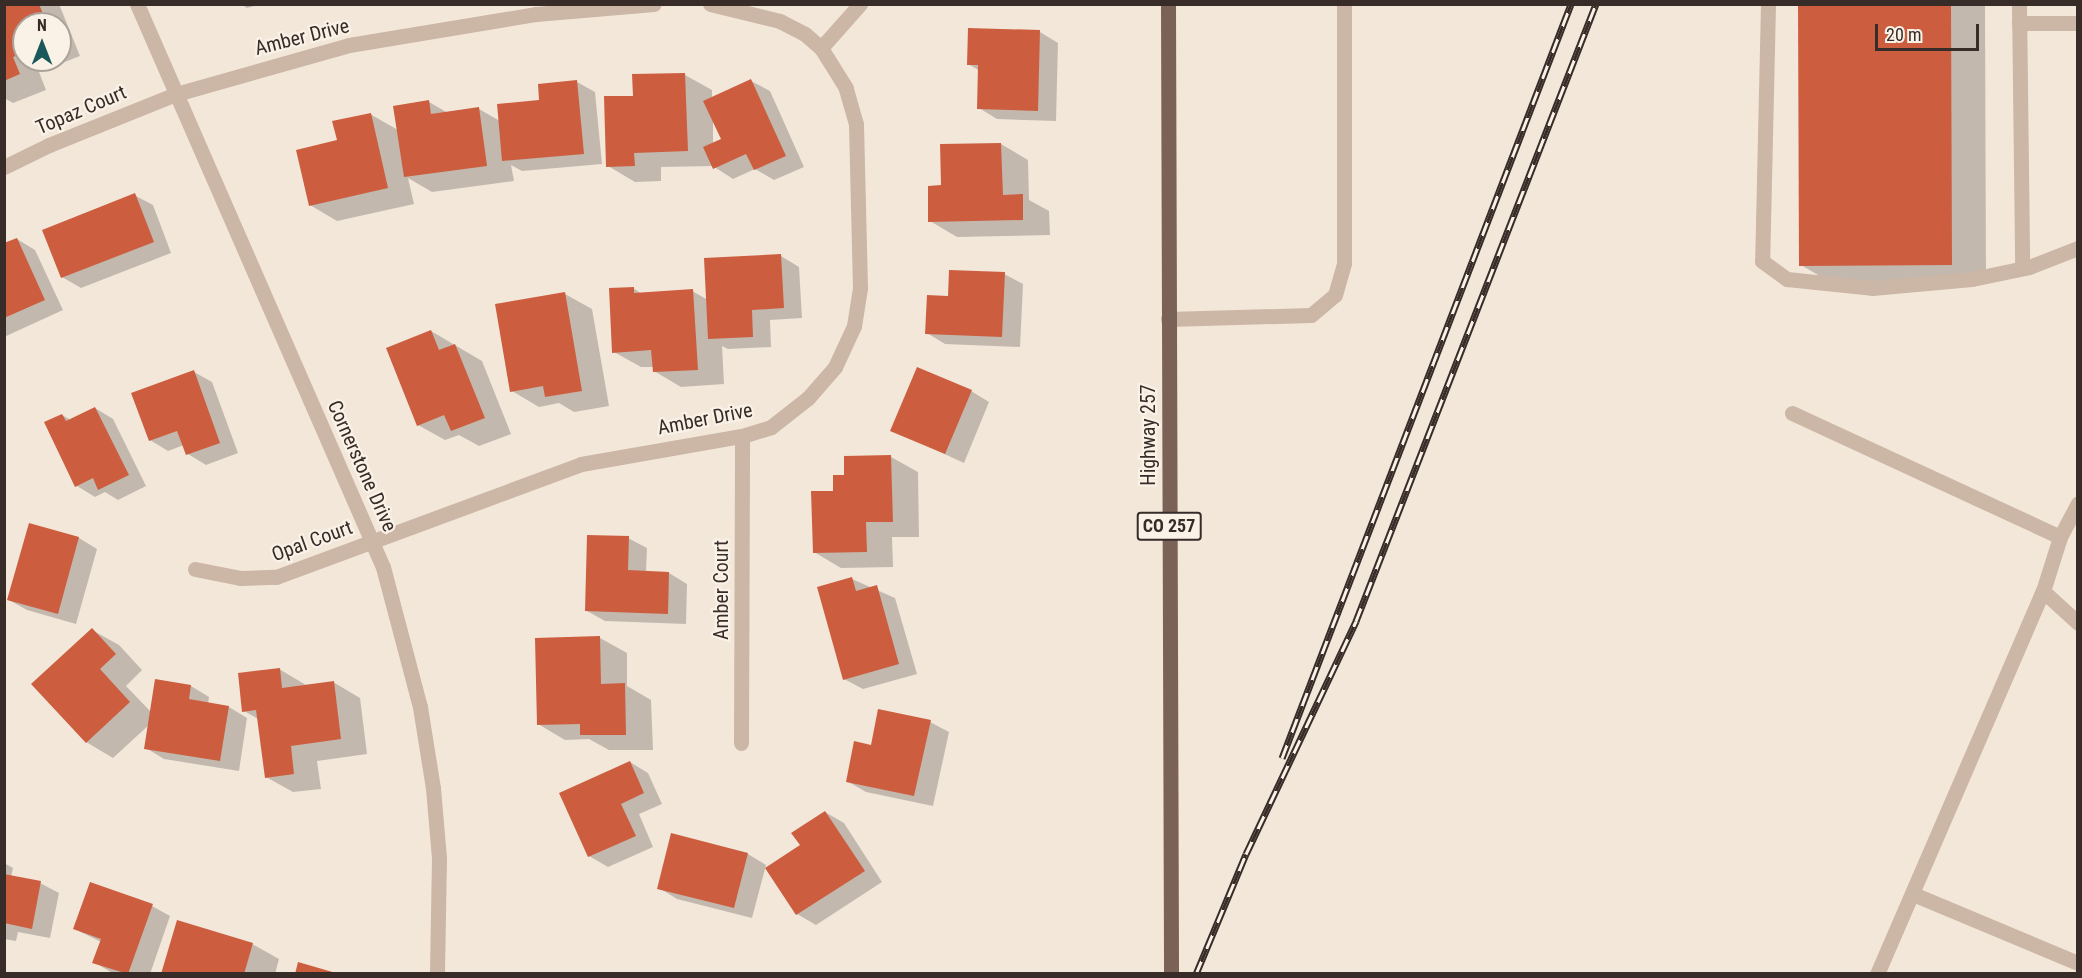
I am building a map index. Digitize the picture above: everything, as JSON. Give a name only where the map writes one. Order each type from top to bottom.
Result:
[{"type":"main road","name":"Highway 257","points":[[1168,4],[1171,974]]},
{"type":"street","name":"Cornerstone Drive","points":[[137,4],[372,541],[403,634],[433,788],[439,858],[437,974]]},
{"type":"street","name":"Amber Drive","points":[[176,94],[349,45],[536,14],[654,4]]},
{"type":"street","name":"Amber Drive","points":[[372,541],[581,465],[742,436],[771,427],[808,399],[835,367],[854,326],[860,288],[859,145],[846,88],[821,48],[780,21],[710,4]]},
{"type":"street","points":[[821,48],[860,4]]},
{"type":"street","points":[[1168,319],[1311,315],[1335,295],[1344,263],[1344,4]]},
{"type":"street","points":[[1768,4],[1762,261],[1787,279],[1872,288],[1972,279],[2022,268],[2078,248]]},
{"type":"street","points":[[2019,4],[2022,268]]},
{"type":"street","points":[[2019,23],[2078,23]]},
{"type":"street","name":"Topaz Court","points":[[4,167],[59,141],[176,94]]},
{"type":"street","points":[[1792,413],[2060,537]]},
{"type":"street","name":"Amber Court","points":[[741,743],[742,436]]},
{"type":"street","points":[[1877,974],[2043,591],[2060,537],[2078,503]]},
{"type":"street","name":"Opal Court","points":[[195,569],[241,579],[276,577],[372,541]]},
{"type":"street","points":[[2043,591],[2078,623]]},
{"type":"street","points":[[1913,894],[2078,963]]},
{"type":"building","points":[[4,4],[39,4],[42,12],[12,12],[12,72],[20,74],[4,81]]},
{"type":"building","points":[[1798,4],[1951,4],[1952,265],[1799,266]]},
{"type":"building","points":[[968,28],[1040,30],[1038,111],[977,109],[978,65],[967,65]]},
{"type":"building","points":[[685,73],[688,151],[634,153],[635,166],[606,167],[604,96],[633,96],[632,74]]},
{"type":"building","points":[[751,79],[786,156],[754,170],[746,154],[713,169],[703,147],[721,139],[703,101]]},
{"type":"building","points":[[577,80],[584,154],[502,161],[497,104],[539,100],[538,84]]},
{"type":"building","points":[[429,100],[431,114],[479,107],[487,166],[404,177],[393,106]]},
{"type":"building","points":[[371,113],[388,188],[309,206],[296,150],[337,140],[332,121]]},
{"type":"building","points":[[1001,143],[1003,195],[1023,194],[1023,220],[928,222],[928,186],[941,185],[940,144]]},
{"type":"building","points":[[135,193],[154,242],[61,278],[42,230]]},
{"type":"building","points":[[17,238],[45,300],[4,318],[4,243]]},
{"type":"building","points":[[781,254],[784,308],[752,310],[753,337],[708,339],[704,258]]},
{"type":"building","points":[[949,270],[1005,272],[1002,337],[925,334],[927,295],[948,296]]},
{"type":"building","points":[[634,287],[634,293],[693,289],[698,370],[653,372],[651,350],[612,353],[609,288]]},
{"type":"building","points":[[565,292],[582,391],[545,397],[543,386],[510,392],[495,304]]},
{"type":"building","points":[[431,330],[439,350],[455,344],[485,418],[451,431],[444,415],[417,426],[386,348]]},
{"type":"building","points":[[917,367],[972,390],[945,454],[890,431]]},
{"type":"building","points":[[194,370],[220,443],[186,455],[177,431],[149,441],[131,393]]},
{"type":"building","points":[[95,407],[129,475],[98,490],[93,478],[75,487],[44,422],[62,414],[66,421]]},
{"type":"building","points":[[891,455],[893,522],[866,522],[867,552],[813,553],[811,491],[833,491],[833,475],[844,475],[844,456]]},
{"type":"building","points":[[29,523],[79,537],[58,614],[7,600]]},
{"type":"building","points":[[587,535],[629,536],[628,570],[669,572],[668,614],[585,611]]},
{"type":"building","points":[[852,577],[856,591],[877,585],[899,664],[843,680],[817,587]]},
{"type":"building","points":[[92,628],[116,654],[100,669],[130,702],[86,743],[31,684]]},
{"type":"building","points":[[600,636],[601,684],[625,683],[626,735],[580,735],[580,724],[537,725],[535,638]]},
{"type":"building","points":[[280,668],[282,688],[334,681],[341,739],[291,746],[294,774],[265,778],[256,710],[242,712],[238,673]]},
{"type":"building","points":[[155,679],[191,685],[189,699],[229,706],[220,761],[144,749]]},
{"type":"building","points":[[878,709],[931,720],[914,796],[846,782],[854,741],[871,745]]},
{"type":"building","points":[[630,761],[644,793],[621,804],[636,836],[588,857],[559,793]]},
{"type":"building","points":[[825,811],[865,871],[796,915],[765,868],[800,845],[791,833]]},
{"type":"building","points":[[671,833],[748,853],[734,908],[657,889]]},
{"type":"building","points":[[4,874],[41,881],[32,929],[4,923]]},
{"type":"building","points":[[90,882],[153,904],[128,974],[92,963],[101,939],[73,929]]},
{"type":"building","points":[[177,920],[253,943],[244,974],[161,974]]},
{"type":"building","points":[[298,962],[336,973],[295,974]]},
{"type":"railway","points":[[1282,758],[1571,4]]},
{"type":"railway","points":[[1196,974],[1246,854],[1356,621],[1596,4]]}]
